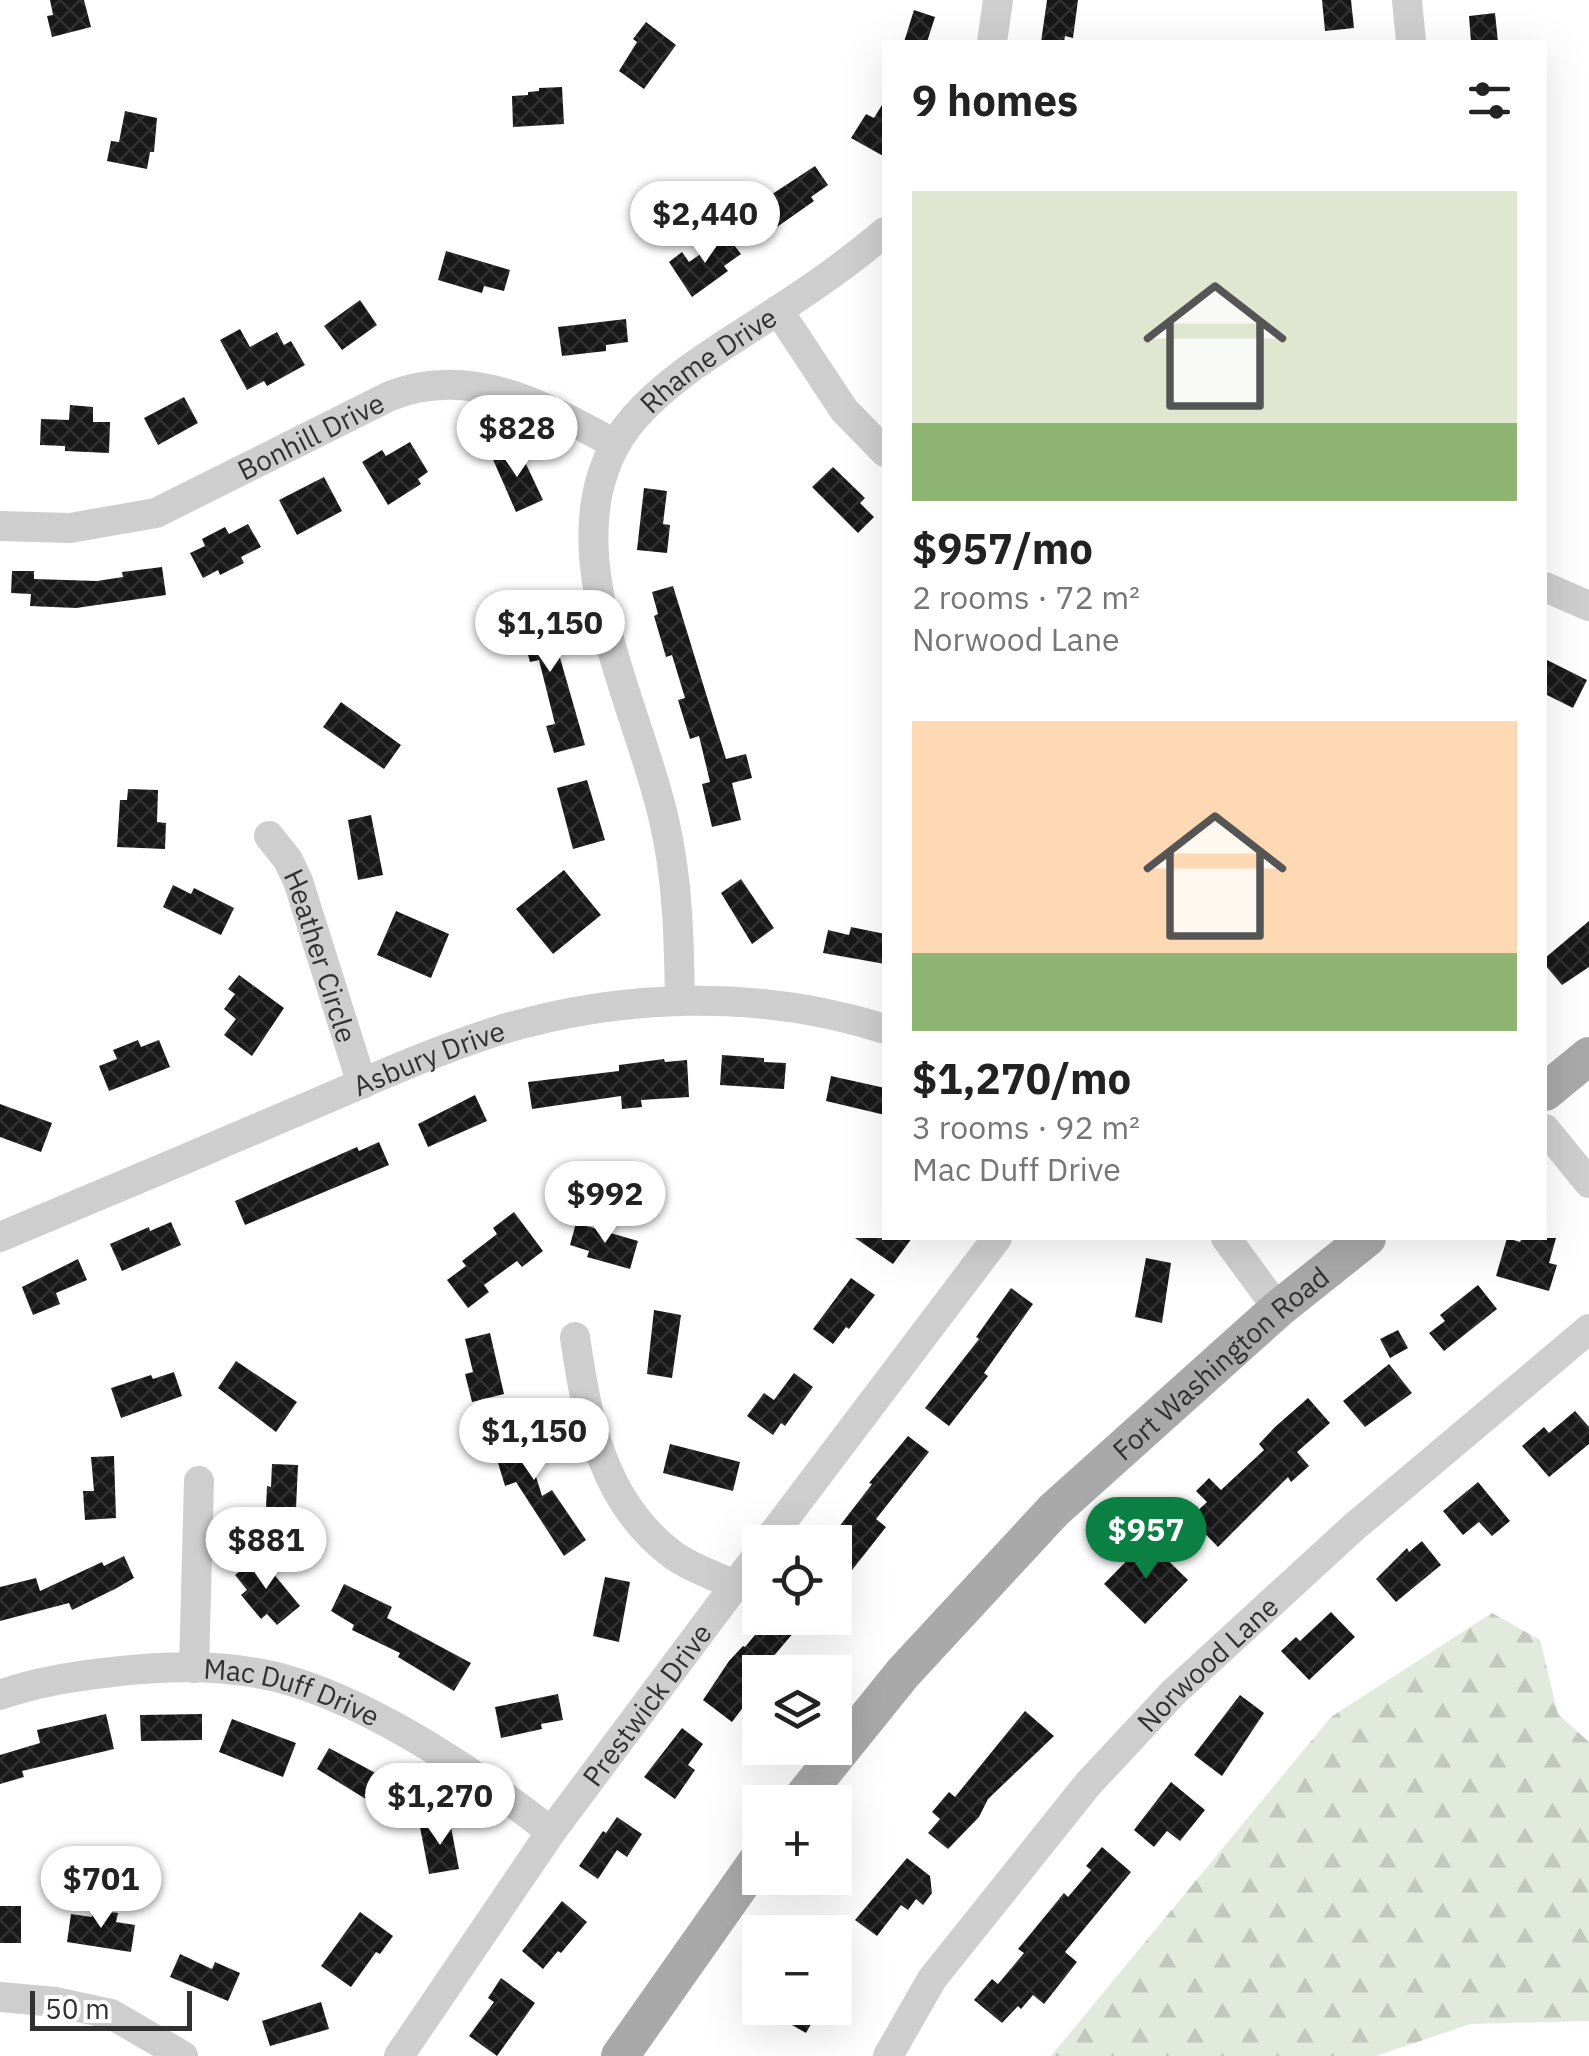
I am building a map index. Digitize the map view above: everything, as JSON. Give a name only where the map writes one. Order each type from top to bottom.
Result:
[{"type":"main road","points":[[1547,1090],[1589,1056]]},
{"type":"main road","name":"Fort Washington Road","points":[[813,1785],[903,1674],[1054,1510],[1278,1309],[1364,1240]]},
{"type":"main road","points":[[620,2056],[742,1883]]},
{"type":"street","points":[[992,40],[998,0]]},
{"type":"street","points":[[1408,0],[1412,40]]},
{"type":"street","name":"Rhame Drive","points":[[680,1002],[679,934],[665,822],[593,570],[596,498],[606,460],[615,444],[634,419],[676,379],[882,234]]},
{"type":"street","points":[[778,310],[844,410],[882,449]]},
{"type":"street","name":"Bonhill Drive","points":[[0,526],[70,528],[156,513],[390,396],[418,386],[480,387],[515,394],[615,444]]},
{"type":"street","points":[[1547,588],[1589,606]]},
{"type":"street","name":"Heather Circle","points":[[269,836],[298,881],[362,1084]]},
{"type":"street","name":"Asbury Drive","points":[[0,1237],[362,1084],[493,1033],[539,1020],[590,1009],[680,1002],[799,1007],[882,1028]]},
{"type":"street","points":[[1547,1132],[1589,1182]]},
{"type":"street","points":[[780,1525],[995,1240]]},
{"type":"street","points":[[1227,1240],[1278,1309]]},
{"type":"street","name":"Norwood Lane","points":[[888,2056],[932,1979],[1088,1784],[1173,1693],[1354,1527],[1589,1329]]},
{"type":"street","points":[[575,1337],[596,1442],[622,1502],[674,1556],[735,1585]]},
{"type":"street","points":[[194,1668],[199,1481]]},
{"type":"street","name":"Prestwick Drive","points":[[399,2056],[551,1832],[742,1576]]},
{"type":"street","name":"Mac Duff Drive","points":[[0,1696],[40,1683],[160,1667],[245,1672],[294,1682],[380,1719],[522,1808],[551,1832]]},
{"type":"street","points":[[0,1997],[90,2008],[139,2028],[183,2056]]},
{"type":"green space","points":[[1492,1613],[1540,1640],[1558,1714],[1589,1742],[1589,2021],[1470,2024],[1376,2056],[1051,2056],[1331,1717]]},
{"type":"building","points":[[50,0],[84,0],[91,27],[52,37],[47,16],[53,15]]},
{"type":"building","points":[[1047,0],[1078,0],[1073,38],[1041,40]]},
{"type":"building","points":[[1322,0],[1351,0],[1354,28],[1325,31]]},
{"type":"building","points":[[914,10],[935,17],[928,40],[905,40]]},
{"type":"building","points":[[1495,13],[1498,40],[1471,40],[1469,16]]},
{"type":"building","points":[[646,22],[676,45],[644,89],[619,71],[637,42],[633,39]]},
{"type":"building","points":[[562,87],[564,124],[513,127],[512,96],[528,95],[539,88]]},
{"type":"building","points":[[882,105],[882,155],[851,138],[866,114],[874,118]]},
{"type":"building","points":[[125,111],[157,118],[154,152],[150,152],[147,169],[107,161],[111,141],[119,142]]},
{"type":"building","points":[[815,166],[828,185],[811,197],[814,201],[777,227],[760,202]]},
{"type":"building","points":[[727,236],[741,254],[724,266],[728,271],[692,297],[669,262],[682,252],[689,262]]},
{"type":"building","points":[[446,251],[510,270],[504,291],[484,286],[482,293],[438,280]]},
{"type":"building","points":[[360,300],[377,325],[342,350],[324,326]]},
{"type":"building","points":[[626,319],[628,342],[606,345],[606,351],[562,356],[558,327]]},
{"type":"building","points":[[240,329],[250,347],[277,332],[284,345],[291,341],[305,365],[267,386],[264,381],[247,390],[220,340]]},
{"type":"building","points":[[184,397],[198,423],[158,445],[144,418]]},
{"type":"building","points":[[70,405],[93,407],[93,422],[110,422],[109,453],[65,451],[65,446],[40,445],[41,419],[69,420]]},
{"type":"building","points":[[410,442],[428,472],[418,479],[421,484],[388,505],[362,462],[382,450],[386,456]]},
{"type":"building","points":[[512,446],[521,466],[526,464],[543,500],[516,512],[491,455]]},
{"type":"building","points":[[833,467],[865,498],[860,503],[874,517],[858,533],[812,487]]},
{"type":"building","points":[[324,477],[342,511],[297,535],[279,500]]},
{"type":"building","points":[[644,488],[667,491],[663,524],[670,525],[667,553],[637,550]]},
{"type":"building","points":[[248,524],[261,547],[241,557],[244,563],[220,575],[218,570],[203,578],[190,553],[205,546],[202,539],[225,527],[229,534]]},
{"type":"building","points":[[162,567],[166,595],[76,608],[30,606],[31,594],[11,593],[12,571],[34,571],[34,579],[97,581],[123,577],[122,572]]},
{"type":"building","points":[[673,586],[726,759],[746,754],[752,778],[732,783],[741,820],[712,827],[702,784],[710,782],[699,736],[690,739],[678,700],[685,698],[672,655],[666,657],[654,616],[658,614],[652,592]]},
{"type":"building","points":[[537,597],[543,618],[548,616],[585,745],[554,753],[546,726],[555,724],[539,660],[530,662],[514,604]]},
{"type":"building","points":[[1547,660],[1587,680],[1573,708],[1547,695]]},
{"type":"building","points":[[341,702],[401,745],[384,769],[323,727]]},
{"type":"building","points":[[587,780],[605,840],[573,849],[557,788]]},
{"type":"building","points":[[128,789],[158,790],[157,822],[166,823],[165,849],[117,847],[120,800],[127,800]]},
{"type":"building","points":[[371,815],[383,875],[358,880],[348,820]]},
{"type":"building","points":[[564,870],[601,915],[553,954],[516,909]]},
{"type":"building","points":[[741,879],[774,928],[752,944],[721,893]]},
{"type":"building","points":[[173,885],[191,894],[194,888],[234,908],[221,935],[163,907]]},
{"type":"building","points":[[396,911],[449,934],[431,978],[377,955]]},
{"type":"building","points":[[1589,921],[1589,967],[1562,985],[1547,967],[1547,956]]},
{"type":"building","points":[[851,927],[882,933],[882,963],[823,953],[828,930],[849,935]]},
{"type":"building","points":[[239,975],[284,1008],[252,1056],[224,1035],[236,1019],[224,1009],[235,994],[228,989]]},
{"type":"building","points":[[138,1040],[141,1047],[159,1040],[170,1067],[109,1091],[99,1066],[117,1059],[113,1050]]},
{"type":"building","points":[[722,1055],[786,1063],[784,1089],[720,1085]]},
{"type":"building","points":[[687,1060],[689,1097],[641,1100],[642,1107],[622,1109],[621,1096],[532,1109],[528,1082],[619,1071],[619,1065]]},
{"type":"building","points":[[831,1076],[882,1087],[882,1114],[826,1101]]},
{"type":"building","points":[[475,1095],[487,1121],[428,1147],[418,1124]]},
{"type":"building","points":[[0,1104],[52,1123],[41,1152],[0,1137]]},
{"type":"building","points":[[379,1142],[389,1165],[245,1225],[235,1201],[357,1147],[359,1151]]},
{"type":"building","points":[[514,1212],[543,1251],[522,1267],[517,1261],[484,1285],[489,1292],[468,1308],[447,1280],[466,1266],[462,1261],[497,1234],[493,1228]]},
{"type":"building","points":[[171,1222],[181,1245],[122,1271],[110,1244]]},
{"type":"building","points":[[576,1223],[638,1241],[630,1269],[587,1257],[589,1251],[570,1245]]},
{"type":"building","points":[[855,1238],[911,1240],[893,1264]]},
{"type":"building","points":[[1556,1238],[1549,1263],[1557,1265],[1549,1291],[1496,1276],[1506,1240]]},
{"type":"building","points":[[1146,1258],[1171,1263],[1162,1323],[1135,1317]]},
{"type":"building","points":[[78,1259],[87,1280],[56,1293],[60,1304],[33,1315],[22,1287]]},
{"type":"building","points":[[851,1278],[875,1295],[833,1344],[813,1329]]},
{"type":"building","points":[[1478,1285],[1497,1309],[1444,1351],[1429,1333],[1445,1321],[1440,1315]]},
{"type":"building","points":[[1011,1288],[1033,1304],[984,1373],[988,1376],[949,1426],[925,1408],[979,1339],[976,1337]]},
{"type":"building","points":[[654,1310],[681,1315],[672,1378],[647,1374]]},
{"type":"building","points":[[1398,1330],[1408,1348],[1390,1358],[1380,1339]]},
{"type":"building","points":[[490,1333],[504,1394],[472,1402],[465,1374],[473,1372],[465,1339]]},
{"type":"building","points":[[236,1361],[297,1402],[276,1432],[218,1388]]},
{"type":"building","points":[[1389,1364],[1412,1393],[1365,1427],[1343,1401]]},
{"type":"building","points":[[174,1372],[182,1396],[121,1418],[111,1388]]},
{"type":"building","points":[[794,1373],[813,1387],[785,1426],[781,1423],[773,1435],[747,1416],[764,1393],[774,1400]]},
{"type":"building","points":[[1308,1398],[1330,1423],[1297,1452],[1309,1466],[1291,1482],[1288,1477],[1218,1547],[1190,1518],[1207,1502],[1196,1491],[1209,1478],[1221,1490],[1264,1450],[1259,1444],[1275,1427]]},
{"type":"building","points":[[1575,1411],[1589,1427],[1589,1444],[1549,1477],[1522,1446],[1544,1427],[1549,1433]]},
{"type":"building","points":[[530,1421],[540,1454],[530,1457],[542,1496],[552,1490],[586,1540],[564,1556],[516,1482],[505,1486],[489,1433]]},
{"type":"building","points":[[908,1436],[929,1452],[876,1519],[886,1527],[852,1570],[852,1525],[840,1525],[872,1484],[869,1483]]},
{"type":"building","points":[[670,1444],[740,1462],[733,1491],[663,1473]]},
{"type":"building","points":[[114,1456],[116,1518],[85,1520],[83,1491],[94,1491],[91,1457]]},
{"type":"building","points":[[272,1464],[298,1465],[295,1530],[265,1529]]},
{"type":"building","points":[[1478,1482],[1510,1521],[1492,1536],[1479,1522],[1463,1535],[1443,1511]]},
{"type":"building","points":[[1147,1540],[1188,1580],[1145,1624],[1104,1584]]},
{"type":"building","points":[[1422,1541],[1441,1565],[1396,1602],[1376,1579],[1407,1548],[1409,1552]]},
{"type":"building","points":[[124,1556],[134,1578],[115,1589],[72,1610],[69,1603],[0,1621],[0,1587],[36,1578],[40,1591]]},
{"type":"building","points":[[259,1556],[300,1606],[277,1625],[267,1614],[261,1619],[241,1595],[247,1590],[235,1575]]},
{"type":"building","points":[[605,1577],[630,1582],[619,1642],[593,1636]]},
{"type":"building","points":[[344,1584],[392,1607],[387,1618],[471,1663],[454,1691],[398,1657],[400,1653],[352,1630],[354,1625],[331,1611]]},
{"type":"building","points":[[1331,1612],[1355,1637],[1309,1680],[1281,1651],[1296,1637],[1300,1641]]},
{"type":"building","points":[[755,1635],[792,1635],[774,1655],[742,1655],[742,1709],[732,1722],[703,1700],[729,1661]]},
{"type":"building","points":[[558,1694],[563,1720],[501,1738],[495,1707]]},
{"type":"building","points":[[1240,1695],[1264,1713],[1222,1776],[1194,1755]]},
{"type":"building","points":[[1025,1711],[1054,1736],[988,1799],[979,1817],[948,1849],[928,1833],[940,1819],[932,1812],[949,1792],[955,1797]]},
{"type":"building","points":[[106,1714],[114,1749],[22,1771],[24,1777],[0,1784],[0,1755],[40,1743],[37,1730]]},
{"type":"building","points":[[202,1714],[202,1740],[141,1741],[140,1715]]},
{"type":"building","points":[[232,1719],[296,1743],[283,1777],[219,1752]]},
{"type":"building","points":[[682,1728],[703,1744],[688,1765],[695,1770],[675,1799],[644,1777]]},
{"type":"building","points":[[329,1748],[383,1777],[369,1801],[317,1769]]},
{"type":"building","points":[[1171,1782],[1205,1810],[1180,1841],[1167,1831],[1154,1847],[1134,1830]]},
{"type":"building","points":[[617,1817],[642,1834],[627,1857],[617,1850],[598,1879],[579,1866]]},
{"type":"building","points":[[450,1822],[459,1869],[429,1874],[420,1827]]},
{"type":"building","points":[[1102,1847],[1131,1872],[1065,1952],[1077,1962],[1044,2004],[1033,1995],[1002,2023],[974,2000],[992,1979],[998,1984],[1024,1953],[1018,1949],[1064,1893],[1068,1897],[1091,1870],[1086,1866]]},
{"type":"building","points":[[907,1858],[930,1876],[932,1893],[923,1905],[916,1899],[908,1910],[901,1905],[877,1936],[855,1920]]},
{"type":"building","points":[[562,1901],[587,1922],[543,1969],[522,1951]]},
{"type":"building","points":[[0,1906],[21,1906],[21,1943],[0,1943]]},
{"type":"building","points":[[92,1910],[118,1913],[116,1922],[135,1925],[131,1952],[67,1942],[71,1914],[92,1917]]},
{"type":"building","points":[[360,1912],[393,1936],[351,1987],[321,1966]]},
{"type":"building","points":[[180,1954],[212,1969],[215,1962],[240,1973],[228,2001],[170,1977]]},
{"type":"building","points":[[501,1978],[535,2003],[497,2056],[469,2036],[494,2002],[488,1998]]},
{"type":"building","points":[[321,2002],[329,2029],[270,2046],[262,2021]]},
{"type":"building","points":[[792,2025],[810,2025],[806,2033]]}]
